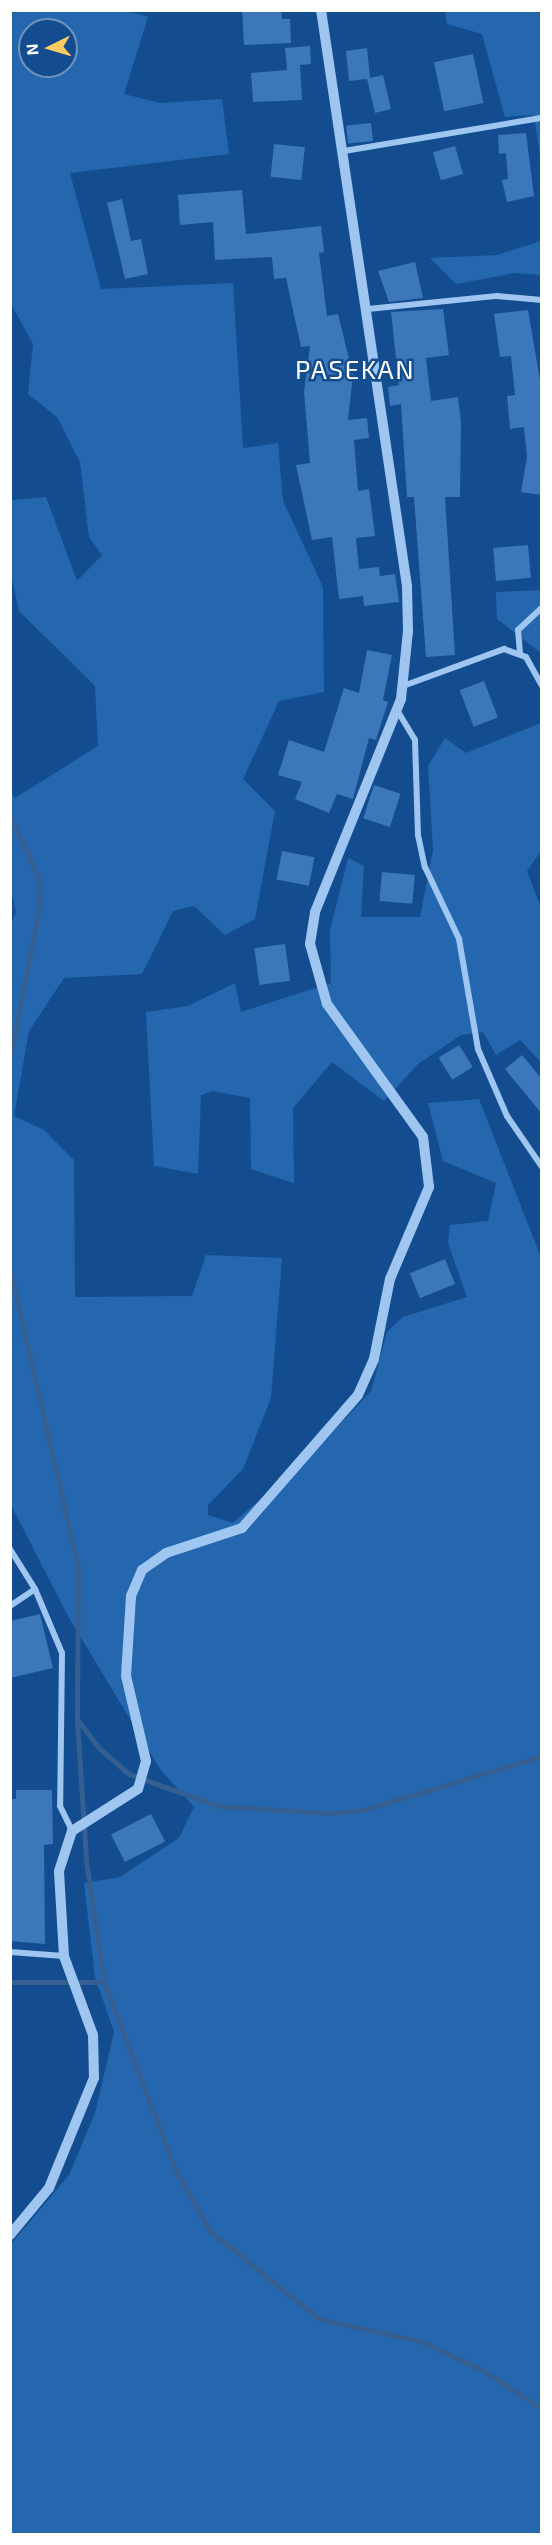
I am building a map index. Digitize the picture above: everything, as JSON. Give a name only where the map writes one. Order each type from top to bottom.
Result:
[{"type":"street","points":[[10,2235],[49,2188],[94,2078],[93,2035],[65,1961],[59,1871],[72,1830],[138,1789],[146,1761],[126,1676],[131,1596],[142,1570],[166,1553],[242,1528],[358,1395],[374,1359],[390,1279],[429,1187],[423,1137],[327,1004],[310,944],[315,912],[397,710],[403,686],[407,586],[368,309],[321,10]]},
{"type":"street","points":[[344,151],[542,118]]},
{"type":"street","points":[[368,309],[497,296],[542,300]]},
{"type":"street","points":[[542,608],[518,630],[520,653],[542,686]]},
{"type":"street","points":[[403,686],[496,650],[520,653]]},
{"type":"street","points":[[397,710],[415,740],[418,835],[425,867],[459,939],[478,1049],[515,1132],[542,1167]]},
{"type":"street","points":[[10,1549],[35,1589],[62,1653],[60,1806],[72,1830]]},
{"type":"street","points":[[10,1606],[35,1589]]},
{"type":"street","points":[[10,1952],[65,1961]]},
{"type":"shaded area","points":[[11,11],[128,11],[148,17],[124,94],[160,103],[222,99],[229,154],[70,173],[101,289],[233,283],[243,448],[278,443],[283,501],[323,587],[324,692],[279,701],[243,779],[275,811],[255,919],[225,935],[194,906],[173,911],[142,974],[64,978],[29,1031],[14,1116],[44,1130],[74,1160],[75,1297],[192,1296],[206,1255],[282,1258],[271,1398],[243,1469],[208,1505],[208,1515],[233,1523],[314,1452],[371,1391],[387,1332],[403,1317],[467,1297],[448,1243],[450,1225],[488,1221],[496,1183],[443,1161],[428,1103],[479,1099],[542,1260],[541,2534],[11,2534],[11,2244],[69,2175],[95,2113],[114,2032],[95,1977],[84,1883],[120,1877],[179,1838],[194,1807],[160,1769],[68,1616],[11,1505],[10,928],[16,912],[10,885],[10,789],[15,798],[98,746],[95,686],[19,611],[11,574],[12,500],[46,497],[77,581],[102,555],[89,537],[80,462],[57,417],[28,394],[33,344],[11,304]]},
{"type":"shaded area","points":[[445,11],[541,11],[541,164],[534,115],[505,117],[482,34],[447,24]]},
{"type":"shaded area","points":[[541,241],[541,275],[515,273],[456,284],[430,258],[497,255]]},
{"type":"shaded area","points":[[541,590],[541,653],[497,619],[496,592]]},
{"type":"shaded area","points":[[541,723],[541,851],[527,871],[541,908],[541,1062],[520,1040],[496,1055],[483,1032],[461,1035],[418,1064],[384,1101],[332,1062],[293,1108],[294,1183],[251,1169],[250,1098],[213,1091],[201,1095],[198,1174],[154,1166],[146,1012],[188,1006],[235,983],[241,1012],[331,983],[330,930],[348,858],[364,866],[361,917],[420,917],[433,850],[428,766],[445,738],[466,753]]},
{"type":"building","points":[[242,10],[281,10],[282,19],[290,19],[291,43],[244,45]]},
{"type":"building","points":[[310,46],[311,64],[300,65],[302,100],[253,102],[251,73],[287,70],[285,48]]},
{"type":"building","points":[[367,48],[370,78],[383,75],[391,109],[375,113],[367,79],[349,81],[346,51]]},
{"type":"building","points":[[473,54],[483,103],[444,111],[434,62]]},
{"type":"building","points":[[371,123],[373,141],[348,144],[346,126]]},
{"type":"building","points":[[526,133],[534,196],[507,202],[502,180],[508,179],[506,153],[499,154],[498,135]]},
{"type":"building","points":[[274,144],[305,147],[301,180],[271,177]]},
{"type":"building","points":[[455,146],[463,174],[441,180],[433,152]]},
{"type":"building","points":[[242,190],[246,234],[321,226],[324,252],[319,253],[327,316],[338,314],[353,375],[348,420],[367,418],[369,438],[354,440],[358,491],[369,489],[375,536],[356,538],[359,569],[379,567],[380,576],[395,574],[399,602],[364,606],[363,596],[339,599],[332,537],[312,540],[296,465],[310,463],[304,392],[310,346],[301,347],[286,278],[274,279],[272,257],[215,260],[213,222],[180,225],[178,195]]},
{"type":"building","points":[[122,199],[131,241],[141,239],[148,274],[125,279],[107,203]]},
{"type":"building","points":[[415,262],[423,298],[389,302],[378,271]]},
{"type":"building","points":[[443,309],[449,355],[426,358],[431,401],[458,397],[461,423],[460,497],[445,497],[455,655],[426,657],[414,497],[407,497],[401,404],[390,406],[388,387],[399,385],[391,312]]},
{"type":"building","points":[[528,310],[542,392],[542,495],[521,492],[527,457],[524,427],[510,429],[507,396],[515,395],[511,356],[500,357],[494,314]]},
{"type":"building","points":[[528,545],[531,578],[496,581],[493,548]]},
{"type":"building","points":[[367,650],[392,655],[383,700],[388,702],[376,740],[369,738],[353,799],[337,794],[329,813],[295,799],[302,782],[278,775],[289,740],[324,752],[344,688],[359,693]]},
{"type":"building","points":[[484,681],[498,717],[474,727],[460,690]]},
{"type":"building","points":[[374,785],[401,794],[390,827],[363,818]]},
{"type":"building","points":[[282,851],[314,857],[309,886],[276,879]]},
{"type":"building","points":[[382,872],[415,875],[412,904],[379,901]]},
{"type":"building","points":[[285,944],[290,981],[259,985],[254,948]]},
{"type":"building","points":[[459,1045],[473,1067],[452,1080],[439,1058]]},
{"type":"building","points":[[522,1055],[542,1079],[542,1114],[505,1069]]},
{"type":"building","points":[[445,1259],[455,1284],[420,1298],[410,1273]]},
{"type":"building","points":[[40,1614],[53,1668],[10,1678],[10,1621]]},
{"type":"building","points":[[16,1790],[52,1790],[53,1844],[44,1845],[45,1944],[10,1941],[10,1799],[16,1799]]},
{"type":"building","points":[[151,1814],[165,1842],[125,1862],[111,1834]]},
{"type":"waterway","points":[[10,817],[38,876],[40,903],[10,1057]]},
{"type":"waterway","points":[[10,1270],[78,1566],[77,1719],[99,1748],[129,1774],[218,1806],[330,1813],[363,1810],[542,1756]]},
{"type":"waterway","points":[[77,1720],[86,1861],[104,1982],[175,2169],[210,2231],[319,2319],[420,2341],[481,2369],[542,2409]]},
{"type":"waterway","points":[[10,1982],[104,1982]]},
{"type":"district","name":"PASEKAN","points":[[355,369]]}]
